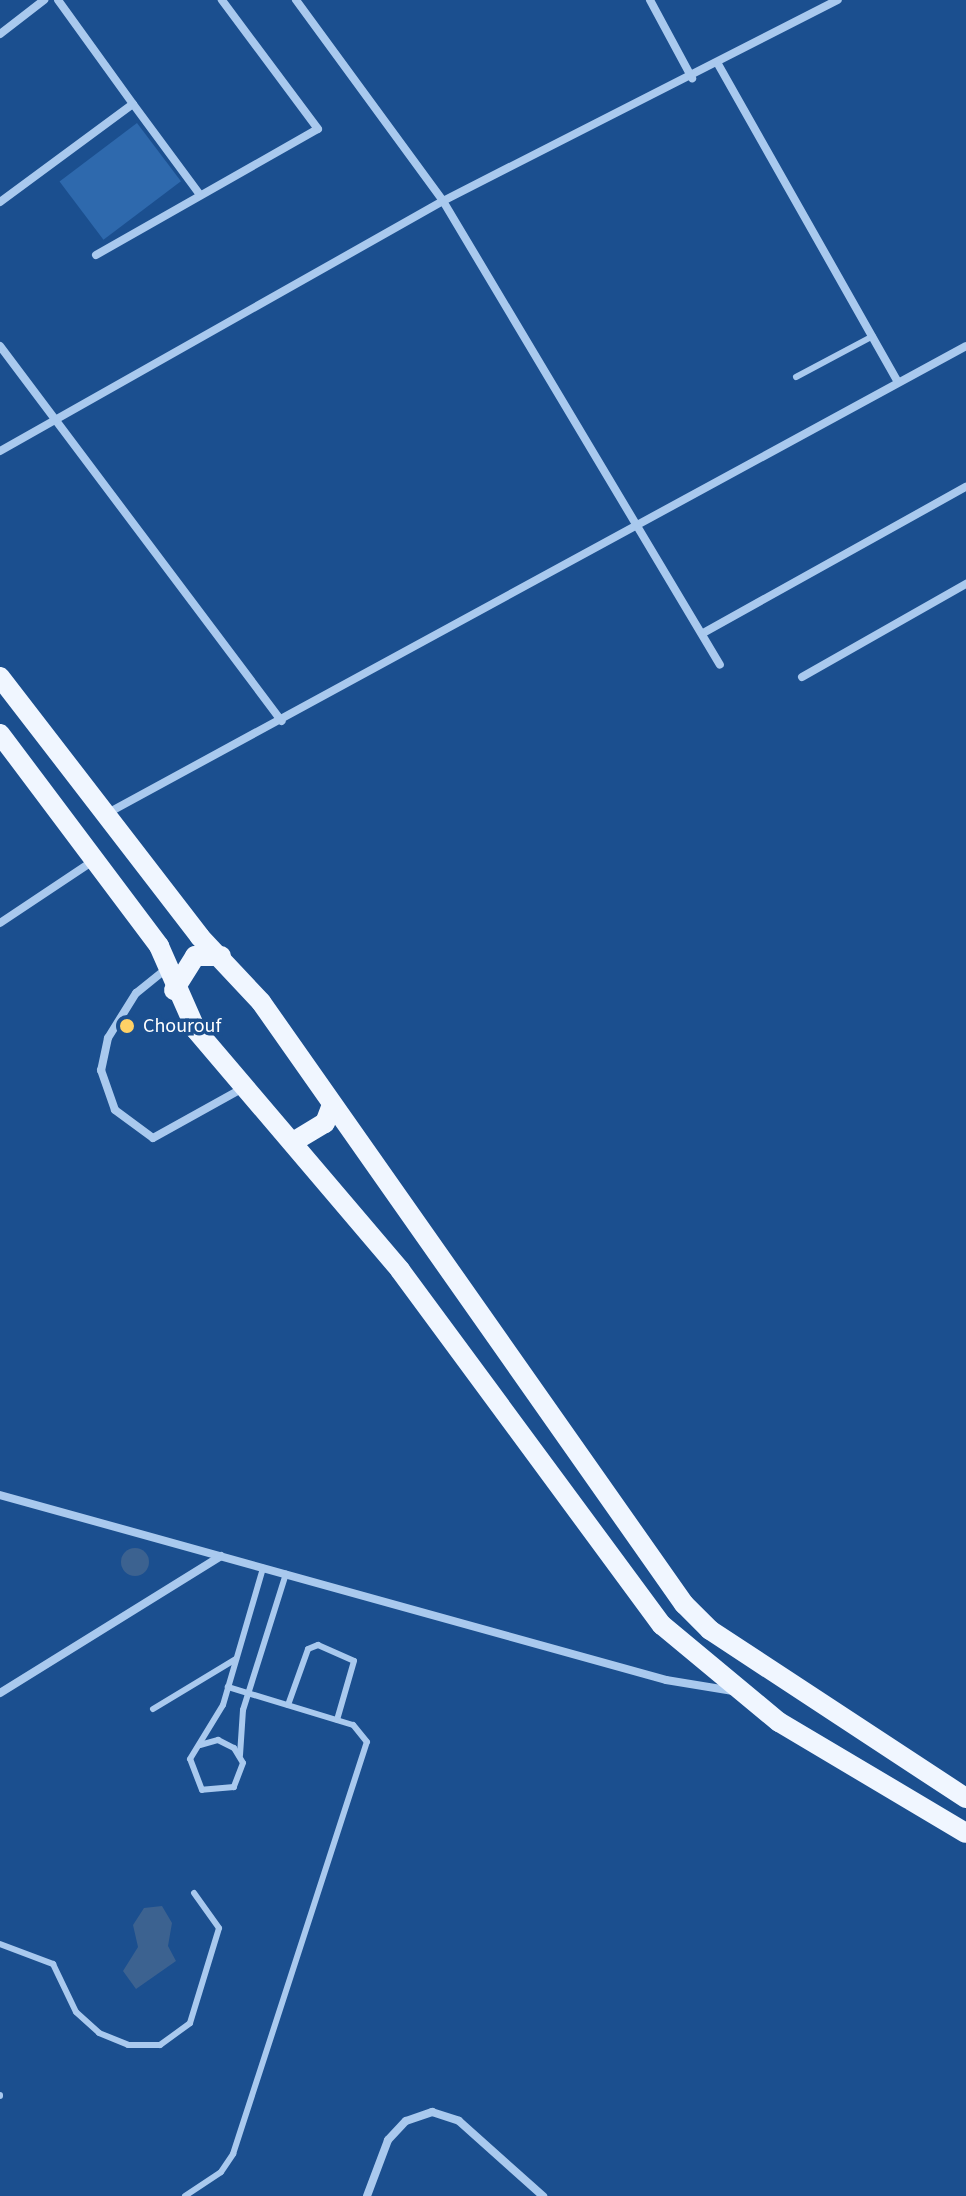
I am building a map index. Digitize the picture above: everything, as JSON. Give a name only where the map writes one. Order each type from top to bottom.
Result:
[{"type":"main road","points":[[0,677],[105,814],[221,956],[684,1604],[710,1630],[966,1798]]},
{"type":"main road","points":[[0,734],[159,946],[174,990],[196,1030],[400,1270],[619,1574],[734,1691],[966,1833]]},
{"type":"main road","points":[[174,990],[195,956],[221,956]]},
{"type":"main road","points":[[293,1142],[325,1123],[331,1107]]},
{"type":"street","points":[[0,34],[44,0]]},
{"type":"street","points":[[58,0],[200,195]]},
{"type":"street","points":[[96,255],[318,129],[222,0]]},
{"type":"street","points":[[296,0],[443,201],[705,632],[720,665]]},
{"type":"street","points":[[650,0],[692,78]]},
{"type":"street","points":[[0,451],[443,201],[692,78],[838,0]]},
{"type":"street","points":[[718,64],[898,382]]},
{"type":"street","points":[[0,202],[133,104]]},
{"type":"street","points":[[0,346],[282,721]]},
{"type":"street","points":[[105,814],[282,721],[638,523],[966,346]]},
{"type":"street","points":[[705,632],[966,487]]},
{"type":"street","points":[[802,677],[966,584]]},
{"type":"street","points":[[0,909],[3,920],[94,860]]},
{"type":"street","points":[[166,969],[136,993],[108,1038],[101,1070],[115,1110],[153,1138],[245,1086]]},
{"type":"street","points":[[0,1495],[666,1680],[734,1691]]},
{"type":"street","points":[[0,1693],[221,1556]]},
{"type":"street","points":[[367,2196],[388,2140],[406,2121],[432,2112],[459,2121],[543,2196]]},
{"type":"lane","points":[[796,377],[873,336]]},
{"type":"lane","points":[[263,1568],[228,1687],[200,1745],[191,1776],[210,1793],[234,1787],[248,1693],[286,1574]]},
{"type":"lane","points":[[288,1705],[308,1649],[318,1645],[354,1661],[337,1720]]},
{"type":"lane","points":[[153,1709],[237,1658]]},
{"type":"lane","points":[[185,2196],[221,2172],[233,2154],[365,1750],[360,1729],[228,1687]]},
{"type":"lane","points":[[200,1745],[227,1742],[240,1755]]},
{"type":"lane","points":[[0,1944],[53,1964],[76,2012],[99,2033],[128,2045],[160,2045],[190,2023],[219,1928],[194,1893]]},
{"type":"shaded area","points":[[137,123],[181,181],[103,240],[60,181]]},
{"type":"shaded area","points":[[135,1548],[145,1552],[149,1562],[145,1572],[135,1576],[125,1572],[121,1562],[125,1552]]},
{"type":"shaded area","points":[[162,1906],[172,1923],[168,1946],[176,1961],[136,1989],[123,1971],[138,1947],[133,1925],[144,1908]]},
{"type":"place","name":"Chourouf","points":[[127,1026]]}]
